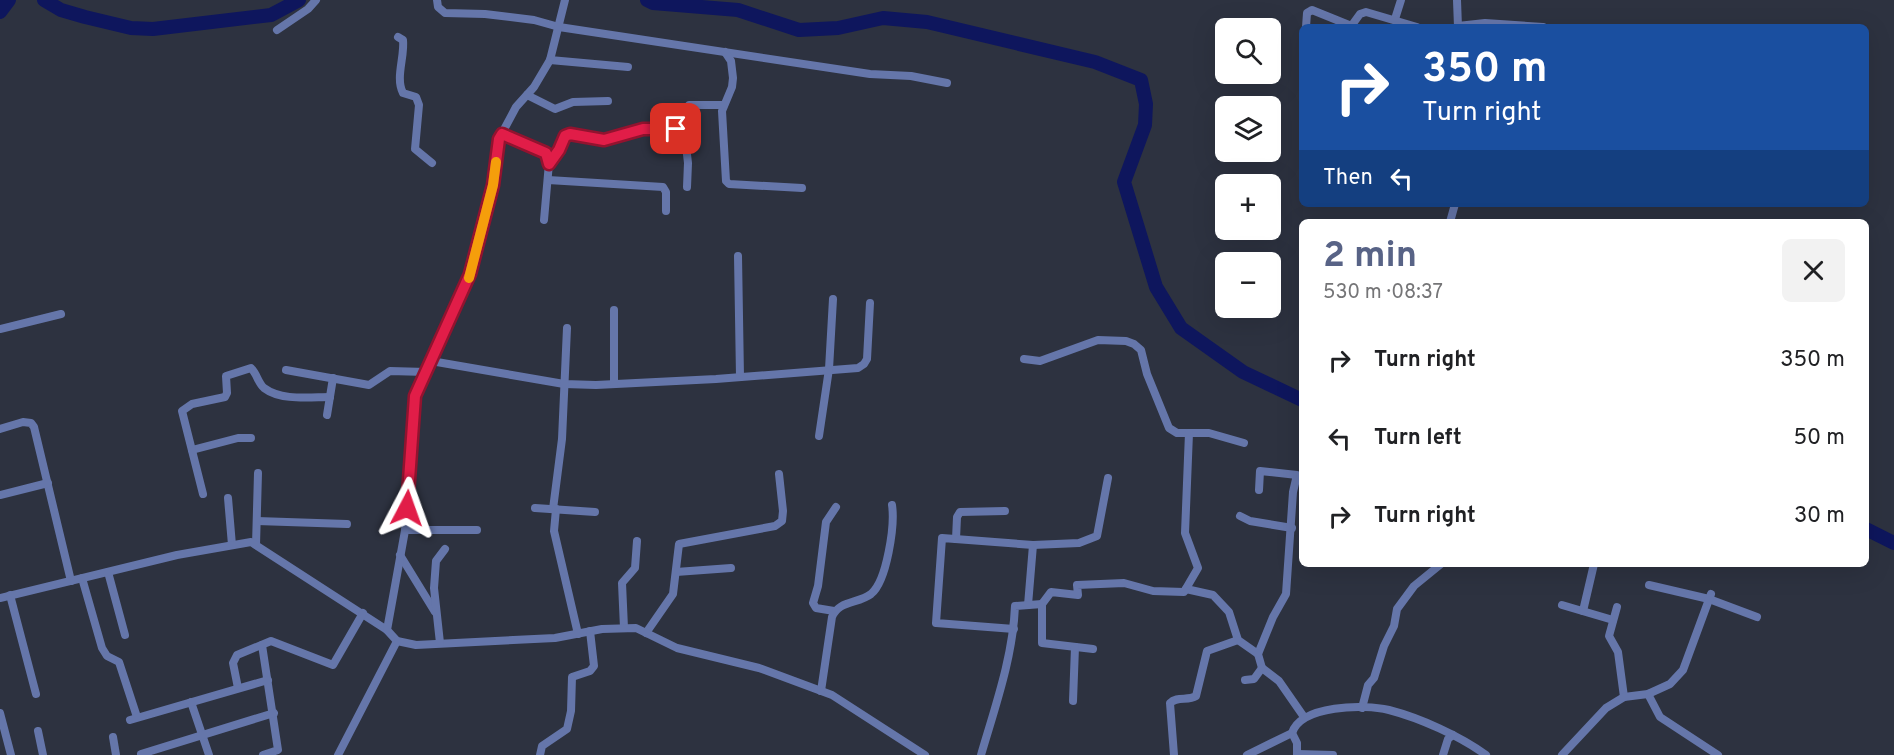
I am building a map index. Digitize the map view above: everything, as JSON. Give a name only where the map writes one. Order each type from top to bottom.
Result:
[{"type":"street","points":[[277,30],[308,9],[315,0]]},
{"type":"street","points":[[437,0],[438,7],[445,13],[495,15],[534,20],[559,27],[870,74],[911,76],[947,83]]},
{"type":"street","points":[[387,630],[405,530],[415,396],[470,274],[493,185],[499,139],[516,107],[527,95],[550,60],[565,0]]},
{"type":"street","points":[[1395,19],[1401,0]]},
{"type":"street","points":[[1457,0],[1458,24]]},
{"type":"street","points":[[1306,24],[1307,13],[1312,10],[1348,24]]},
{"type":"street","points":[[1354,24],[1360,14],[1366,12],[1409,24]]},
{"type":"street","points":[[398,37],[404,40],[400,86],[403,93],[416,97],[419,105],[414,145],[423,158],[432,162]]},
{"type":"street","points":[[725,52],[731,61],[733,78],[732,87],[723,105],[726,181],[729,184],[802,188]]},
{"type":"street","points":[[550,60],[628,67]]},
{"type":"street","points":[[527,95],[555,109],[573,102],[608,101]]},
{"type":"street","points":[[687,187],[685,112],[689,105],[723,105]]},
{"type":"street","points":[[549,164],[565,136],[570,134],[604,140],[643,129],[684,129]]},
{"type":"street","points":[[502,134],[546,153],[549,164],[544,220]]},
{"type":"street","points":[[548,180],[663,186],[666,192],[666,211]]},
{"type":"street","points":[[738,256],[740,377]]},
{"type":"street","points":[[819,436],[829,369],[833,299]]},
{"type":"street","points":[[430,361],[564,384],[614,384],[858,368],[867,359],[870,303]]},
{"type":"street","points":[[614,310],[614,384]]},
{"type":"street","points":[[0,329],[61,314]]},
{"type":"street","points":[[567,328],[562,439],[554,509],[554,531],[578,634]]},
{"type":"street","points":[[1024,359],[1040,361],[1098,340],[1134,344],[1141,350],[1147,374],[1168,428],[1177,433],[1209,433],[1244,443]]},
{"type":"street","points":[[203,494],[182,411],[192,404],[225,397],[227,393],[225,378],[228,374],[251,368],[261,385],[274,393],[289,397],[330,398]]},
{"type":"street","points":[[286,370],[369,385],[376,383],[381,376],[390,371],[426,372]]},
{"type":"street","points":[[327,415],[333,378]]},
{"type":"street","points":[[0,429],[23,422],[31,423],[71,581]]},
{"type":"street","points":[[1093,648],[1042,643],[1042,604],[1051,592],[1078,595],[1077,585],[1084,584],[1124,583],[1154,591],[1184,592],[1198,568],[1185,533],[1189,433]]},
{"type":"street","points":[[192,450],[238,438],[251,438]]},
{"type":"street","points":[[1259,490],[1260,471],[1297,475],[1293,492],[1286,594],[1273,617],[1258,654],[1262,668],[1279,681],[1304,717]]},
{"type":"street","points":[[256,545],[258,473]]},
{"type":"street","points":[[646,633],[673,594],[679,544],[775,526],[782,521],[784,518],[779,474]]},
{"type":"street","points":[[1014,629],[936,623],[942,538],[1033,545],[1079,543],[1097,536],[1108,478]]},
{"type":"street","points":[[0,495],[48,483]]},
{"type":"street","points":[[228,498],[232,545]]},
{"type":"street","points":[[836,507],[826,522],[818,586],[813,603],[816,608],[834,611],[871,594],[876,587],[889,550],[894,519],[892,505]]},
{"type":"street","points":[[536,508],[595,512]]},
{"type":"street","points":[[956,539],[957,517],[960,512],[1005,511]]},
{"type":"street","points":[[1240,516],[1250,521],[1292,528]]},
{"type":"street","points":[[257,521],[347,524]]},
{"type":"street","points":[[405,530],[477,530]]},
{"type":"street","points":[[624,628],[622,583],[635,568],[637,541]]},
{"type":"street","points":[[0,598],[177,555],[251,542],[363,613],[387,630],[397,641],[416,645],[555,638],[590,631],[636,628],[677,648],[759,668],[821,691],[925,755]]},
{"type":"street","points":[[1028,605],[1033,545]]},
{"type":"street","points":[[440,644],[434,588],[436,561],[445,549]]},
{"type":"street","points":[[400,555],[437,615]]},
{"type":"street","points":[[1362,708],[1368,685],[1374,678],[1384,646],[1394,626],[1397,609],[1405,596],[1438,567]]},
{"type":"street","points":[[1583,611],[1593,567]]},
{"type":"street","points":[[676,572],[731,568]]},
{"type":"street","points":[[108,572],[125,635]]},
{"type":"street","points":[[82,578],[102,648],[107,656],[119,662],[133,719],[268,680]]},
{"type":"street","points":[[1649,585],[1710,596],[1757,617]]},
{"type":"street","points":[[1186,589],[1213,595],[1228,612],[1238,640],[1258,654]]},
{"type":"street","points":[[10,595],[36,694]]},
{"type":"street","points":[[1562,755],[1606,708],[1624,697],[1648,694],[1670,684],[1683,670],[1710,596]]},
{"type":"street","points":[[981,755],[1014,629],[1015,606],[1042,604]]},
{"type":"street","points":[[1562,605],[1613,620]]},
{"type":"street","points":[[1617,607],[1609,636],[1618,652],[1624,697]]},
{"type":"street","points":[[821,691],[834,611]]},
{"type":"street","points":[[238,688],[233,663],[237,655],[271,641],[333,665],[363,613]]},
{"type":"street","points":[[540,755],[542,746],[567,729],[571,711],[572,677],[590,671],[594,666],[590,631]]},
{"type":"street","points":[[1174,755],[1170,703],[1175,699],[1190,699],[1196,696],[1207,651],[1238,640]]},
{"type":"street","points":[[338,755],[397,641]]},
{"type":"street","points":[[262,645],[278,750],[262,755]]},
{"type":"street","points":[[1073,700],[1075,647]]},
{"type":"street","points":[[1245,680],[1254,679],[1262,668]]},
{"type":"street","points":[[1648,694],[1660,717],[1718,755]]},
{"type":"street","points":[[191,702],[209,755]]},
{"type":"street","points":[[1247,755],[1292,734],[1295,725],[1304,717],[1325,710],[1362,708],[1389,710],[1453,735],[1486,755]]},
{"type":"street","points":[[0,713],[10,755]]},
{"type":"street","points":[[141,754],[274,713]]},
{"type":"street","points":[[38,731],[43,755]]},
{"type":"street","points":[[1292,734],[1297,743],[1297,754],[1333,755]]},
{"type":"street","points":[[1443,755],[1448,739],[1453,735]]},
{"type":"street","points":[[113,737],[116,755]]},
{"type":"waterway","points":[[0,12],[9,0]]},
{"type":"waterway","points":[[44,0],[61,10],[85,17],[131,28],[153,29],[271,15],[299,0]]},
{"type":"waterway","points":[[647,0],[653,3],[738,10],[799,30],[838,28],[883,18],[927,22],[1095,62],[1141,80],[1146,104],[1145,125],[1124,182],[1156,287],[1181,328],[1243,372],[1299,399]]},
{"type":"waterway","points":[[1869,530],[1894,543]]},
{"type":"slow traffic","points":[[469,278],[493,185],[496,162]]},
{"type":"route","points":[[407,508],[415,396],[470,274],[493,185],[499,139],[502,134],[546,153],[549,164],[559,150],[562,140],[570,134],[604,140],[627,131],[676,129]]}]
